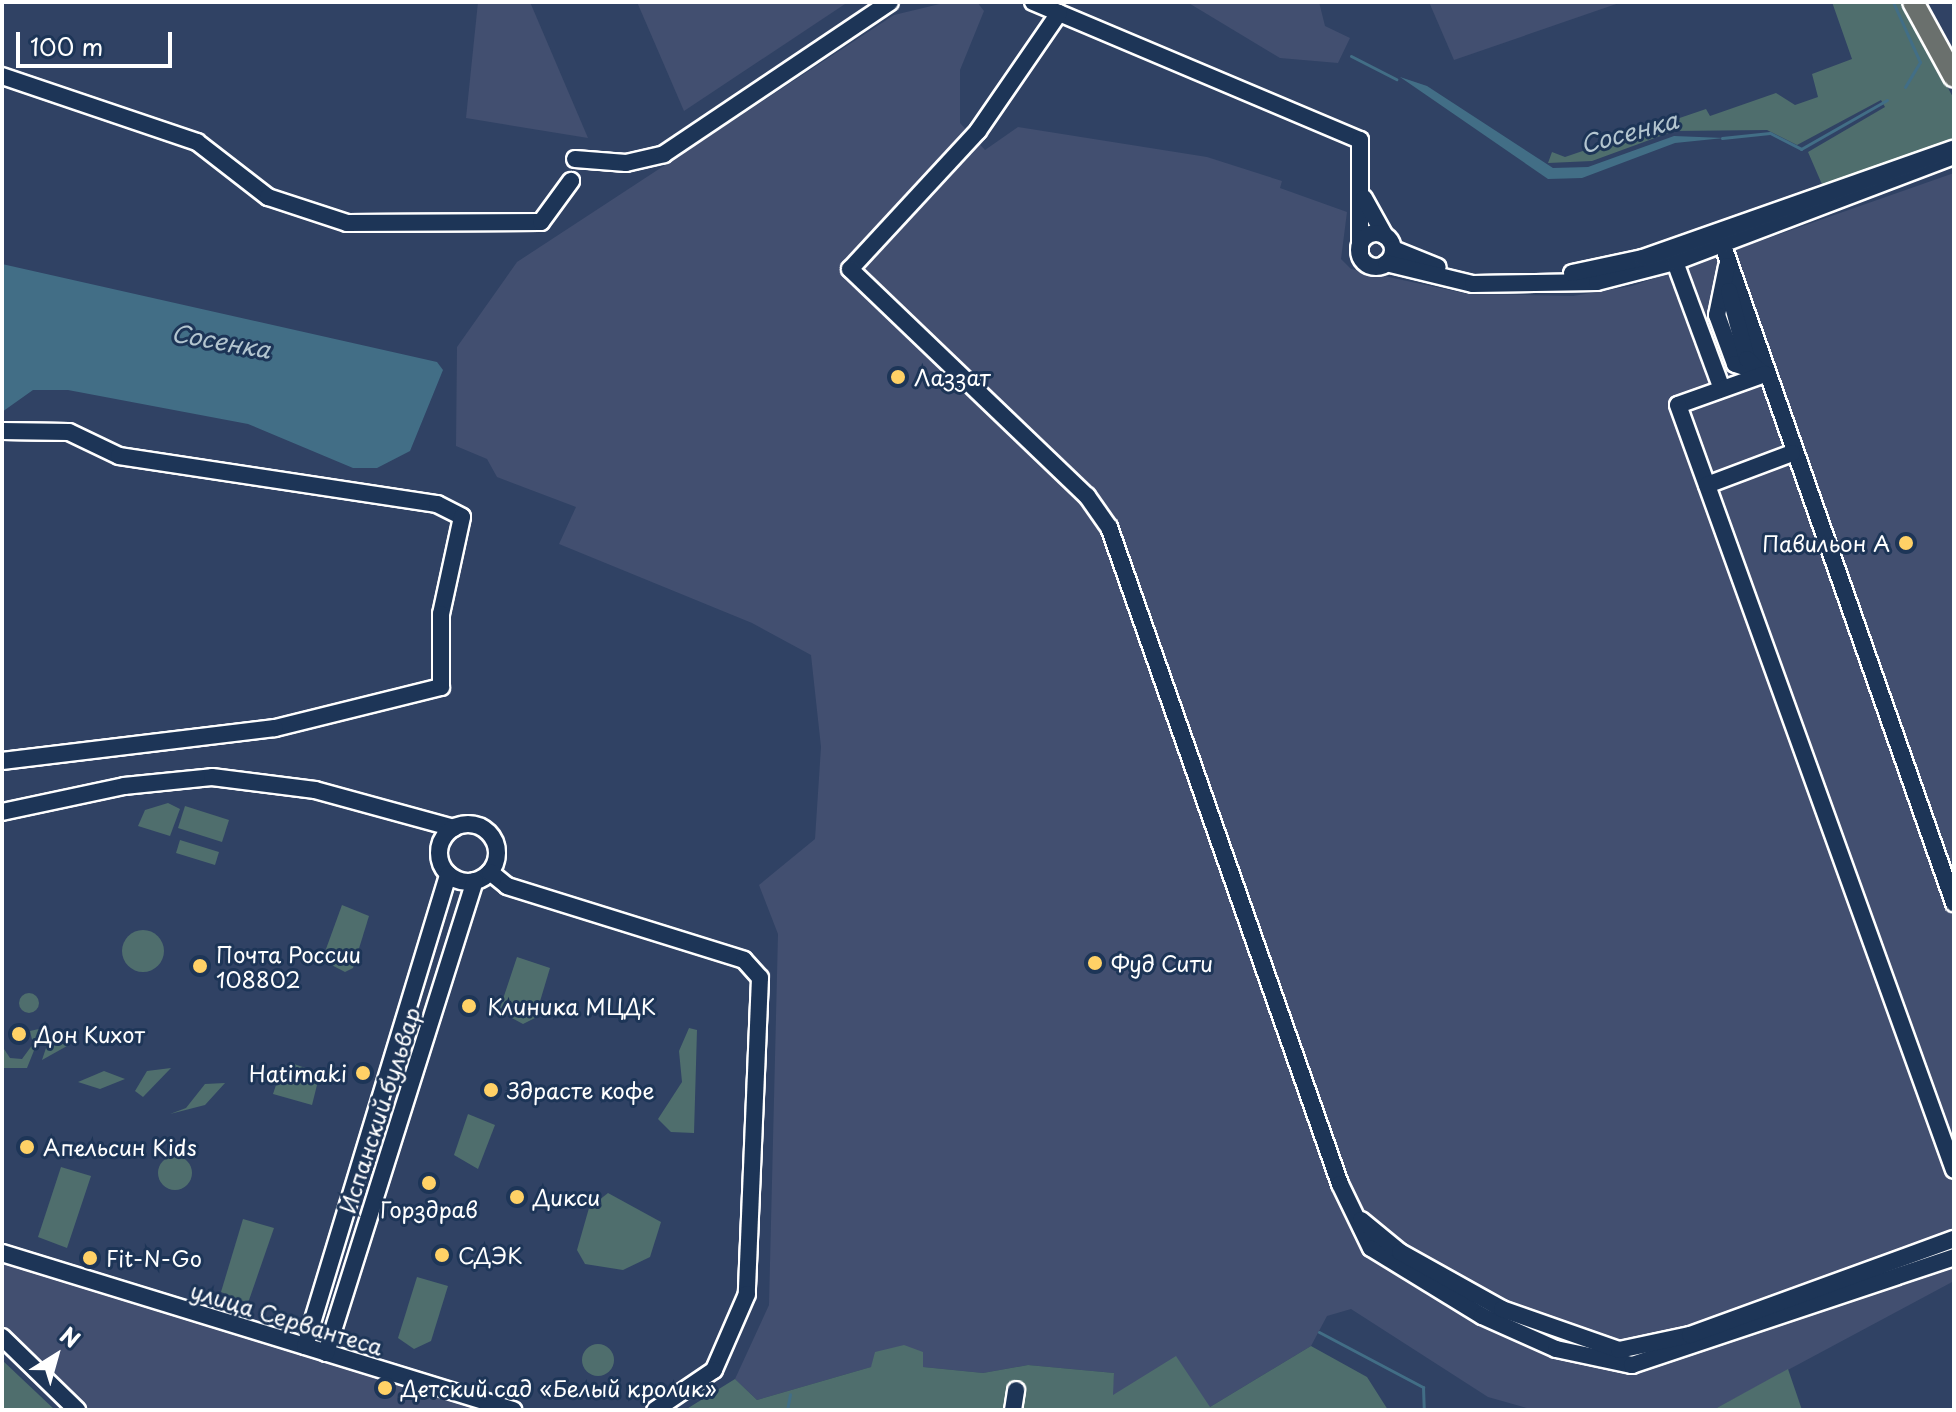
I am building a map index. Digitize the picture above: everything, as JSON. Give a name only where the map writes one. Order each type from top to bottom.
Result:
[{"type":"main road","points":[[1913,2],[1953,74]]},
{"type":"street","points":[[575,159],[626,163],[664,154],[890,2]]},
{"type":"street","points":[[1033,2],[1360,140],[1364,198],[1356,231],[1360,254],[1371,266],[1388,249]]},
{"type":"street","points":[[1059,13],[978,131],[850,269],[1087,496],[1109,527],[1338,1177],[1385,1262],[1444,1299],[1556,1349],[1632,1365],[1954,1257]]},
{"type":"street","points":[[2,76],[184,137],[268,197],[347,223],[541,222],[552,218],[571,181]]},
{"type":"street","points":[[1364,198],[1388,249],[1474,275],[1595,271],[1954,148]]},
{"type":"street","points":[[1360,254],[1366,237],[1473,284],[1539,287],[1597,282],[1675,262],[1896,184],[1954,156]]},
{"type":"street","points":[[1722,243],[1792,453],[1954,903]]},
{"type":"street","points":[[1675,262],[1688,297],[1700,346],[1722,389]]},
{"type":"street","points":[[1728,262],[1717,315],[1735,364],[1765,374]]},
{"type":"street","points":[[1765,374],[1678,405],[1954,1170]]},
{"type":"street","points":[[2,431],[69,432],[119,456],[437,504],[462,517],[441,614],[441,687],[275,728],[2,761]]},
{"type":"street","points":[[1707,485],[1792,453]]},
{"type":"street","points":[[2,812],[124,786],[212,777],[315,790],[454,828],[473,825],[490,835],[497,853],[490,872],[475,881],[448,874],[439,850],[454,828]]},
{"type":"street","points":[[490,872],[507,886],[744,960],[760,978],[747,1294],[714,1370],[655,1410]]},
{"type":"street","name":"Испанский бульвар","points":[[305,1346],[448,874]]},
{"type":"street","name":"Испанский бульвар","points":[[326,1353],[475,881]]},
{"type":"street","points":[[1360,1219],[1400,1252],[1502,1309],[1619,1350],[1690,1335],[1954,1239]]},
{"type":"street","name":"улица Сервантеса","points":[[2,1253],[513,1410]]},
{"type":"street","points":[[2,1337],[77,1410]]},
{"type":"street","points":[[1013,1410],[1016,1390]]},
{"type":"shaded area","points":[[478,2],[530,2],[588,138],[466,118]]},
{"type":"shaded area","points":[[637,2],[848,2],[684,111]]},
{"type":"shaded area","points":[[948,2],[977,2],[984,11],[960,70],[960,123],[985,150],[1018,127],[1207,157],[1282,181],[1280,188],[1347,212],[1341,259],[1351,269],[1468,294],[1573,296],[1632,286],[1954,173],[1954,1281],[1713,1410],[1534,1410],[1488,1397],[1351,1309],[1327,1316],[1311,1346],[1210,1407],[1112,1396],[1114,1373],[1028,1365],[983,1373],[923,1367],[923,1352],[757,1400],[735,1379],[769,1305],[778,934],[759,885],[815,839],[821,747],[811,655],[752,623],[559,544],[576,507],[497,477],[487,459],[456,446],[457,347],[517,262],[894,15]]},
{"type":"shaded area","points":[[1187,2],[1319,2],[1325,26],[1350,38],[1338,63],[1280,58]]},
{"type":"shaded area","points":[[1429,2],[1622,2],[1454,60]]},
{"type":"shaded area","points":[[2,1261],[497,1410],[88,1410],[2,1325]]},
{"type":"green space","points":[[1832,2],[1901,2],[1954,99],[1954,145],[1824,189],[1808,152],[1885,107],[1881,100],[1797,145],[1767,130],[1674,131],[1592,161],[1548,163],[1552,152],[1565,157],[1706,109],[1710,116],[1776,93],[1795,105],[1818,97],[1812,74],[1852,59]]},
{"type":"green space","points":[[168,803],[180,809],[170,836],[138,826],[145,810]]},
{"type":"green space","points":[[185,806],[229,820],[222,842],[178,828]]},
{"type":"green space","points":[[180,840],[219,852],[215,865],[176,853]]},
{"type":"green space","points":[[342,905],[369,916],[353,968],[345,972],[322,960]]},
{"type":"green space","points":[[143,930],[158,936],[164,951],[158,966],[143,972],[128,966],[122,951],[128,936]]},
{"type":"green space","points":[[517,957],[550,968],[535,1018],[523,1024],[499,1011]]},
{"type":"green space","points":[[29,993],[36,996],[39,1003],[36,1010],[29,1013],[22,1010],[19,1003],[22,996]]},
{"type":"green space","points":[[43,1028],[27,1068],[2,1068],[2,1046],[10,1058],[22,1059],[33,1044],[30,1031]]},
{"type":"green space","points":[[689,1028],[697,1030],[694,1133],[671,1132],[658,1119],[682,1082],[679,1051]]},
{"type":"green space","points":[[51,1033],[67,1046],[42,1060]]},
{"type":"green space","points":[[294,1064],[320,1073],[312,1105],[273,1094],[280,1073]]},
{"type":"green space","points":[[171,1068],[143,1097],[135,1091],[147,1071]]},
{"type":"green space","points":[[104,1071],[125,1079],[100,1089],[78,1082]]},
{"type":"green space","points":[[225,1083],[205,1105],[170,1114],[186,1108],[205,1084]]},
{"type":"green space","points":[[468,1114],[495,1125],[478,1169],[454,1155]]},
{"type":"green space","points":[[175,1156],[187,1161],[192,1173],[187,1185],[175,1190],[163,1185],[158,1173],[163,1161]]},
{"type":"green space","points":[[61,1167],[91,1176],[67,1248],[38,1237]]},
{"type":"green space","points":[[608,1193],[661,1222],[650,1257],[623,1270],[585,1264],[577,1250],[589,1208]]},
{"type":"green space","points":[[243,1219],[274,1228],[248,1303],[221,1292]]},
{"type":"green space","points":[[417,1277],[448,1286],[431,1341],[414,1349],[398,1338]]},
{"type":"green space","points":[[598,1344],[610,1348],[614,1360],[610,1372],[598,1376],[586,1372],[582,1360],[586,1348]]},
{"type":"green space","points":[[904,1345],[923,1352],[923,1367],[983,1373],[1028,1365],[1114,1373],[1113,1395],[1176,1356],[1210,1407],[1311,1346],[1367,1377],[1388,1410],[685,1410],[735,1379],[757,1400],[871,1367],[875,1352]]},
{"type":"green space","points":[[2,1360],[55,1410],[2,1410]]},
{"type":"green space","points":[[1788,1369],[1802,1410],[1713,1410]]},
{"type":"water","points":[[1400,77],[1427,86],[1553,168],[1588,167],[1674,136],[1724,138],[1675,143],[1582,178],[1548,179]]},
{"type":"water","points":[[2,264],[437,362],[443,370],[410,451],[377,468],[353,468],[248,424],[68,390],[33,390],[2,412]]},
{"type":"waterway","points":[[1893,2],[1920,62],[1905,87]]},
{"type":"waterway","name":"Сосенка","points":[[1351,56],[1396,79]]},
{"type":"waterway","name":"Сосенка","points":[[1722,138],[1770,133],[1801,149],[1887,100]]},
{"type":"waterway","points":[[1319,1332],[1423,1387],[1424,1410]]},
{"type":"waterway","points":[[787,1410],[790,1394]]},
{"type":"place","name":"Лаззат","points":[[898,377]]},
{"type":"place","name":"Павильон А","points":[[1906,543]]},
{"type":"place","name":"Фуд Сити","points":[[1095,963]]},
{"type":"place","name":"Почта России 108802","points":[[200,966]]},
{"type":"place","name":"Клиника МЦДК","points":[[469,1006]]},
{"type":"place","name":"Дон Кихот","points":[[19,1034]]},
{"type":"place","name":"Hatimaki","points":[[363,1073]]},
{"type":"place","name":"Здрасте кофе","points":[[491,1090]]},
{"type":"place","name":"Апельсин Kids","points":[[27,1147]]},
{"type":"place","name":"Горздрав","points":[[429,1183]]},
{"type":"place","name":"Дикси","points":[[517,1197]]},
{"type":"place","name":"СДЭК","points":[[442,1255]]},
{"type":"place","name":"Fit-N-Go","points":[[90,1258]]},
{"type":"place","name":"Детский сад «Белый кролик»","points":[[385,1388]]}]
